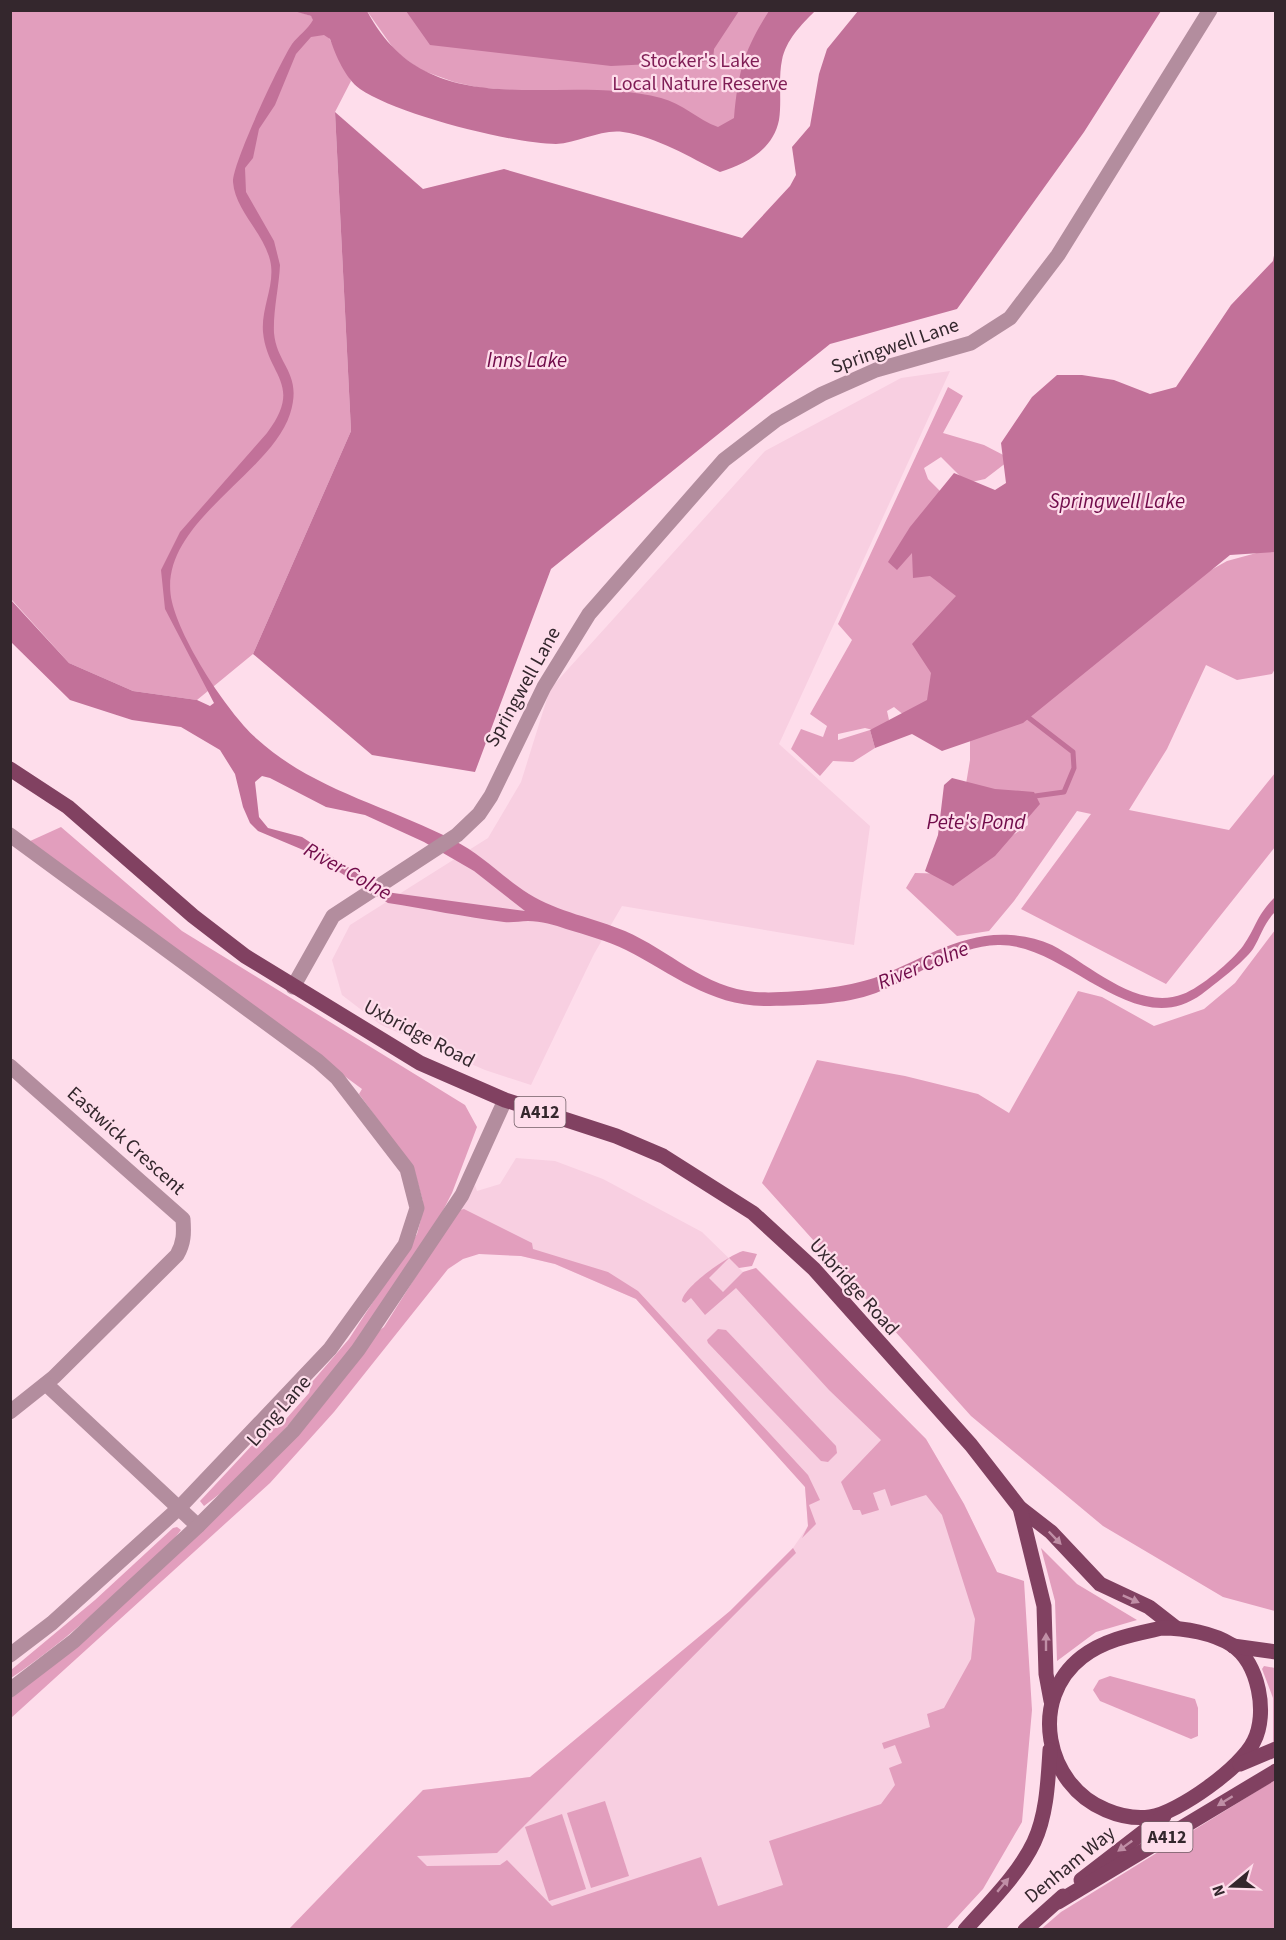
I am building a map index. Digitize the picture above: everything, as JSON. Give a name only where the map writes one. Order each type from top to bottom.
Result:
[{"type":"main road","name":"Uxbridge Road","points":[[10,769],[68,807],[193,916],[245,956],[293,987],[420,1063],[505,1100],[616,1136],[663,1156],[753,1214],[814,1269],[971,1445],[1020,1508],[1051,1532],[1100,1584],[1149,1607],[1176,1628]]},
{"type":"main road","name":"Uxbridge Road","points":[[1020,1508],[1044,1606],[1046,1674],[1051,1701]]},
{"type":"main road","points":[[1275,1652],[1233,1646],[1205,1634],[1176,1628],[1162,1628],[1120,1638],[1092,1650],[1064,1675],[1051,1701],[1051,1738],[1059,1767],[1081,1793],[1101,1808],[1132,1817],[1151,1817],[1171,1810],[1237,1765],[1275,1749]]},
{"type":"main road","points":[[1233,1646],[1253,1674],[1260,1702],[1255,1740],[1237,1765]]},
{"type":"main road","name":"Denham Way","points":[[965,1929],[1018,1867],[1035,1841],[1045,1803],[1051,1738]]},
{"type":"main road","name":"A412","points":[[1058,1902],[1275,1771]]},
{"type":"main road","name":"Denham Way","points":[[1024,1929],[1097,1866],[1171,1810]]},
{"type":"street","name":"Springwell Lane","points":[[293,987],[327,924],[345,908],[457,835],[479,814],[491,796],[544,687],[589,614],[724,460],[776,420],[822,394],[876,370],[971,343],[996,329],[1018,309],[1064,246],[1210,10]]},
{"type":"street","name":"Long Lane","points":[[10,836],[318,1060],[337,1078],[408,1169],[417,1208],[405,1245],[330,1349],[179,1508],[52,1623],[10,1655]]},
{"type":"street","name":"Eastwick Crescent","points":[[10,1066],[183,1219],[184,1239],[177,1255],[46,1384],[10,1412]]},
{"type":"street","name":"Long Lane","points":[[10,1690],[74,1641],[198,1526],[293,1431],[358,1350],[462,1194],[505,1100]]},
{"type":"street","points":[[46,1384],[198,1526]]},
{"type":"shaded area","points":[[950,371],[779,744],[870,826],[854,945],[622,906],[594,954],[531,1085],[485,1070],[381,1025],[342,995],[332,960],[350,925],[488,838],[521,782],[550,689],[765,451],[901,378]]},
{"type":"shaded area","points":[[516,1158],[555,1161],[603,1179],[702,1232],[743,1272],[756,1268],[926,1439],[964,1504],[997,1572],[929,1915],[289,1930],[423,1790],[530,1777],[730,1611],[793,1548],[808,1526],[805,1487],[636,1299],[555,1264],[521,1256],[456,1218],[475,1185],[477,1191],[500,1184]]},
{"type":"green space","points":[[294,10],[311,16],[324,28],[351,81],[335,112],[351,431],[253,654],[197,700],[133,691],[69,663],[11,599],[11,11]]},
{"type":"green space","name":"Stocker's Lake Local Nature Reserve","points":[[367,11],[793,11],[730,146],[546,92],[481,88],[454,82],[421,70],[396,52]]},
{"type":"green space","points":[[948,387],[963,396],[943,433],[984,445],[1011,459],[985,479],[967,483],[941,457],[924,468],[928,479],[943,494],[962,595],[935,699],[911,721],[894,707],[887,711],[889,720],[881,732],[865,728],[838,734],[838,740],[870,730],[875,748],[853,762],[833,761],[820,776],[791,749],[801,729],[823,737],[827,726],[810,714],[852,640],[838,624]]},
{"type":"green space","points":[[1275,548],[1275,669],[1272,674],[1237,680],[1206,665],[1167,749],[1129,810],[1229,830],[1275,773],[1275,847],[1166,984],[1021,909],[1091,814],[1077,811],[1014,901],[989,931],[957,936],[906,888],[915,873],[955,874],[1028,825],[1027,798],[965,790],[970,760],[970,735],[1186,584],[1227,561]]},
{"type":"green space","points":[[61,827],[182,931],[465,1105],[477,1127],[452,1193],[433,1230],[326,1385],[235,1482],[204,1506],[200,1501],[268,1428],[278,1428],[309,1393],[312,1382],[349,1339],[417,1234],[423,1202],[414,1169],[359,1094],[362,1089],[28,842]]},
{"type":"green space","points":[[1275,930],[1275,1611],[1223,1597],[1103,1526],[971,1416],[762,1183],[817,1060],[905,1076],[978,1094],[1009,1113],[1078,991],[1102,997],[1154,1026],[1204,1009],[1235,983]]},
{"type":"green space","points":[[464,1209],[532,1243],[533,1249],[608,1272],[638,1291],[808,1475],[820,1500],[809,1505],[816,1524],[802,1538],[808,1526],[805,1487],[636,1299],[555,1264],[521,1256],[479,1254],[463,1259],[448,1269],[334,1412],[270,1483],[11,1718],[11,1694],[154,1575],[275,1459],[348,1372],[375,1334],[384,1327],[457,1211]]},
{"type":"green space","points":[[743,1251],[757,1254],[752,1266],[739,1268],[729,1258]]},
{"type":"green space","points":[[728,1259],[709,1278],[723,1292],[743,1272],[756,1268],[926,1439],[964,1504],[997,1572],[1024,1581],[1032,1710],[1022,1822],[983,1889],[946,1929],[289,1929],[423,1790],[530,1777],[730,1611],[793,1548],[796,1553],[497,1853],[417,1856],[427,1866],[500,1865],[507,1860],[552,1906],[701,1857],[718,1906],[783,1885],[769,1841],[881,1804],[895,1785],[889,1768],[902,1763],[895,1745],[884,1749],[882,1743],[930,1727],[927,1714],[944,1708],[971,1659],[975,1619],[942,1515],[926,1495],[891,1506],[885,1489],[873,1493],[879,1510],[862,1515],[860,1510],[853,1510],[841,1482],[881,1440],[829,1390],[736,1288],[705,1315],[691,1298],[685,1303],[682,1301],[690,1288]]},
{"type":"green space","points":[[718,1329],[726,1330],[836,1446],[837,1453],[828,1462],[821,1461],[708,1343],[707,1340]]},
{"type":"green space","points":[[177,1527],[181,1530],[174,1539],[115,1594],[33,1663],[11,1678],[11,1670],[95,1600],[173,1528]]},
{"type":"green space","points":[[1041,1548],[1077,1584],[1137,1620],[1096,1632],[1057,1661],[1055,1601]]},
{"type":"green space","points":[[1264,1666],[1275,1668],[1276,1743],[1273,1744],[1273,1698],[1262,1669]]},
{"type":"green space","points":[[1110,1676],[1195,1699],[1198,1708],[1198,1736],[1191,1739],[1100,1701],[1093,1690],[1099,1680]]},
{"type":"green space","points":[[1275,1780],[1275,1929],[1040,1930],[1061,1912]]},
{"type":"green space","points":[[605,1801],[629,1876],[591,1888],[567,1813]]},
{"type":"green space","points":[[562,1814],[586,1889],[549,1901],[525,1827]]},
{"type":"water","name":"River Colne","points":[[294,11],[367,11],[393,48],[425,71],[461,84],[499,89],[621,91],[669,100],[718,127],[734,118],[740,74],[748,50],[769,11],[815,11],[795,33],[784,53],[780,75],[779,120],[771,140],[765,148],[749,160],[720,172],[648,138],[623,132],[606,132],[556,144],[512,139],[455,126],[400,108],[360,89],[345,73],[330,39],[324,35],[311,37],[296,54],[275,105],[259,129],[253,158],[245,168],[246,192],[274,241],[280,265],[274,333],[293,389],[290,414],[278,437],[261,459],[196,525],[180,549],[171,574],[172,602],[185,636],[219,694],[245,727],[279,757],[302,772],[464,846],[519,888],[540,900],[625,931],[703,976],[737,989],[755,992],[783,992],[848,985],[874,978],[957,943],[993,935],[1011,935],[1032,938],[1052,945],[1098,974],[1132,991],[1149,997],[1166,998],[1190,991],[1224,966],[1243,946],[1264,910],[1275,897],[1275,912],[1265,925],[1253,949],[1243,960],[1202,994],[1177,1006],[1151,1007],[1126,1000],[1049,959],[1024,949],[998,945],[951,956],[876,993],[851,1000],[824,1004],[770,1006],[730,1001],[694,988],[619,947],[543,922],[504,922],[388,903],[308,852],[258,831],[250,823],[243,807],[235,774],[220,750],[181,727],[132,720],[70,700],[11,642],[10,599],[69,663],[133,691],[197,700],[210,706],[214,703],[165,609],[161,570],[180,532],[267,433],[283,403],[283,391],[266,347],[263,332],[271,278],[270,260],[262,240],[239,202],[233,182],[240,155],[268,91],[292,44],[313,20],[311,16]],"holes":[[[262,776],[326,807],[365,815],[424,842],[474,871],[525,911],[386,892],[302,837],[268,828],[259,817],[255,782]]]},
{"type":"water","points":[[406,11],[739,11],[714,49],[713,61],[611,66],[430,45]]},
{"type":"water","name":"Inns Lake","points":[[858,11],[1161,11],[1084,132],[957,309],[830,344],[551,569],[475,772],[372,755],[253,654],[351,431],[335,112],[423,189],[504,169],[742,238],[790,186],[796,175],[792,147],[810,126],[819,74],[827,49]]},
{"type":"water","name":"Springwell Lake","points":[[1275,250],[1275,552],[1230,555],[1023,723],[942,751],[912,734],[875,748],[870,730],[927,700],[931,673],[912,644],[956,596],[930,576],[913,578],[912,553],[897,570],[888,562],[910,527],[954,473],[995,490],[1006,483],[1001,443],[1032,397],[1057,375],[1082,375],[1114,380],[1150,394],[1176,387],[1231,305],[1273,261]]},
{"type":"water","name":"Pete's Pond","points":[[952,778],[995,789],[1034,792],[1040,804],[995,856],[953,886],[925,871],[938,835],[944,785]]},
{"type":"waterway","points":[[1029,718],[1073,752],[1074,768],[1064,792],[1035,796]]}]
